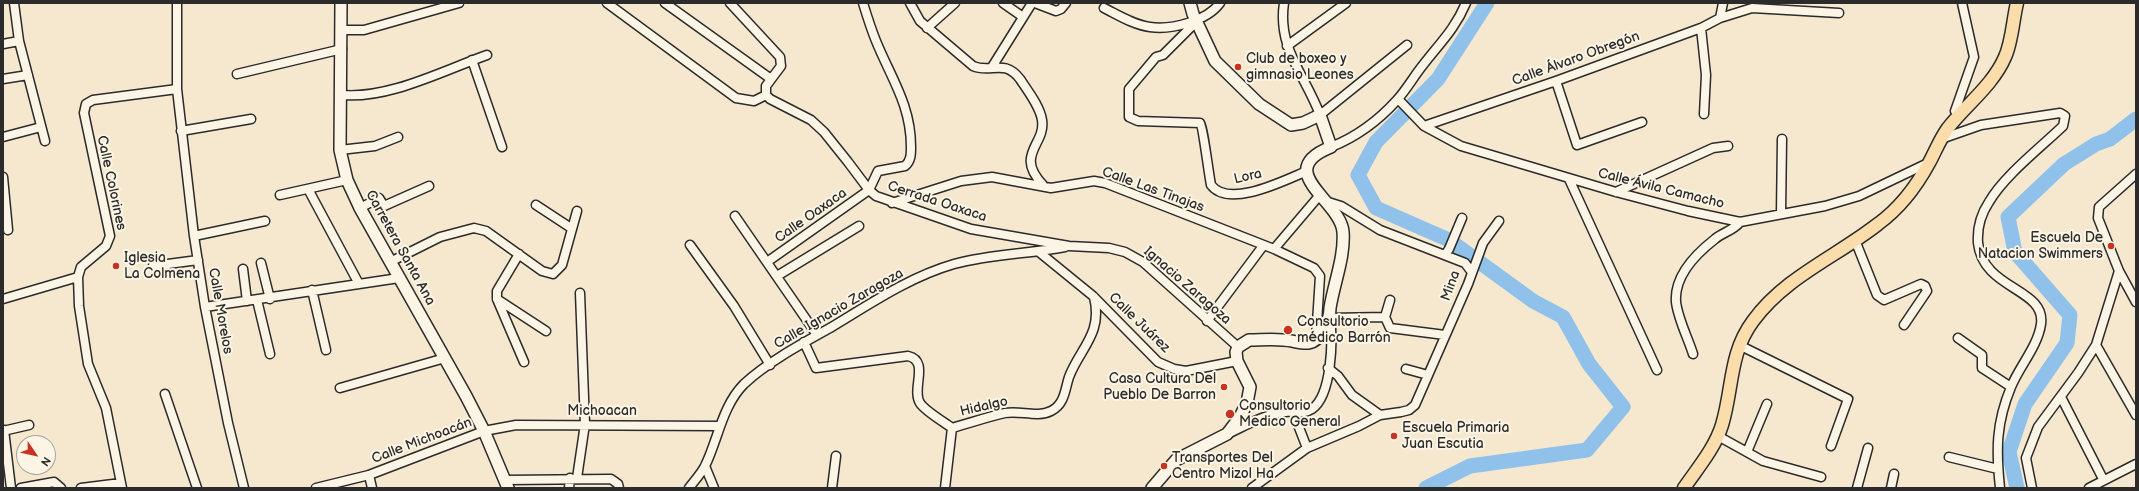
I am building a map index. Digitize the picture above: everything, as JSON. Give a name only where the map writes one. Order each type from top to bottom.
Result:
[{"type":"main road","points":[[1684,488],[1718,436],[1722,424],[1732,366],[1739,345],[1752,322],[1768,302],[1790,283],[1879,224],[1905,199],[1929,163],[1941,139],[1991,79],[2006,56],[2017,3]]},
{"type":"street","points":[[14,3],[19,41],[45,141]]},
{"type":"street","name":"Calle Morelos","points":[[177,3],[177,88],[194,236],[205,307],[228,423],[244,488]]},
{"type":"street","name":"Carretera Santa Ana","points":[[341,3],[342,95],[340,150],[347,180],[360,208],[484,430],[506,484]]},
{"type":"street","points":[[342,30],[364,30],[459,3]]},
{"type":"street","points":[[607,3],[736,98],[754,102],[766,95],[766,86],[780,66],[780,57],[730,3]]},
{"type":"street","points":[[863,3],[876,41],[900,91],[911,135],[908,164],[905,166],[878,171],[869,190]]},
{"type":"street","points":[[910,3],[920,22],[973,66],[979,68],[1006,67],[1015,73],[1041,114],[1042,128],[1032,147],[1031,163],[1036,177],[1043,185]]},
{"type":"street","points":[[928,28],[955,3]]},
{"type":"street","points":[[1003,3],[1022,17]]},
{"type":"street","points":[[992,67],[1022,17],[1034,3],[1056,11],[1062,9],[1066,3]]},
{"type":"street","points":[[1190,3],[1215,61],[1266,110],[1291,125],[1303,123],[1320,115],[1407,45]]},
{"type":"street","points":[[1104,8],[1150,27],[1197,21],[1211,13],[1220,3]]},
{"type":"street","points":[[1284,3],[1283,18],[1287,46],[1292,61],[1320,115],[1330,147]]},
{"type":"street","points":[[1287,46],[1346,3]]},
{"type":"street","points":[[1152,488],[1176,460],[1227,434],[1272,415],[1293,412],[1301,413],[1312,409],[1319,401],[1324,392],[1331,352],[1330,308],[1342,251],[1343,230],[1341,222],[1322,198],[1309,178],[1307,171],[1310,160],[1322,151],[1342,143],[1367,127],[1398,99],[1423,65],[1450,34],[1466,3]]},
{"type":"street","points":[[1720,18],[1723,3]]},
{"type":"street","points":[[1959,116],[1955,111],[1958,98],[1974,57],[1962,3]]},
{"type":"street","points":[[668,4],[772,79]]},
{"type":"street","name":"Calle Álvaro Obregón","points":[[1424,126],[1556,81],[1701,28],[1720,18],[1752,8],[1839,13]]},
{"type":"street","name":"Lora","points":[[1197,21],[1163,56],[1156,57],[1129,89],[1128,111],[1130,117],[1138,121],[1200,123],[1202,126],[1202,138],[1211,185],[1224,195],[1255,191],[1307,171]]},
{"type":"street","points":[[1701,28],[1706,75],[1704,114]]},
{"type":"street","points":[[3,44],[19,41]]},
{"type":"street","points":[[237,74],[342,49]]},
{"type":"street","points":[[342,95],[368,96],[486,55]]},
{"type":"street","points":[[472,60],[502,147]]},
{"type":"street","points":[[3,79],[28,75]]},
{"type":"street","points":[[1556,81],[1577,144],[1642,122]]},
{"type":"street","name":"Calle Colorines","points":[[78,277],[81,267],[106,246],[110,236],[96,163],[85,124],[84,113],[86,104],[93,100],[177,88]]},
{"type":"street","name":"Cerrada Oaxaca","points":[[766,95],[770,99],[801,114],[816,124],[869,190],[876,196],[892,203],[970,229],[1069,246]]},
{"type":"street","name":"Calle Ávila Camacho","points":[[1398,99],[1424,126],[1461,146],[1616,192],[1688,211],[1740,222],[1825,206],[1859,196],[1929,163]]},
{"type":"street","points":[[1941,139],[1981,125],[2060,112],[2065,116],[2063,126],[2002,185],[1989,202],[1981,218],[1978,237],[1980,254],[1988,270],[2003,282],[2027,296],[2034,302],[2040,313],[2041,324],[2035,340],[2011,387],[1999,422],[1996,454],[2000,488]]},
{"type":"street","points":[[182,131],[251,119]]},
{"type":"street","points":[[3,137],[41,127]]},
{"type":"street","points":[[340,150],[375,146],[398,137]]},
{"type":"street","points":[[1782,138],[1782,214]]},
{"type":"street","points":[[1616,192],[1713,148],[1728,146]]},
{"type":"street","points":[[2136,174],[2099,207],[2098,218],[2119,272],[2136,302]]},
{"type":"street","points":[[3,177],[8,230]]},
{"type":"street","name":"Calle Las Tinajas","points":[[892,203],[961,181],[992,177],[1058,188],[1094,181],[1105,183],[1263,246],[1274,249],[1318,272],[1320,276],[1316,338]]},
{"type":"street","points":[[1569,179],[1657,370]]},
{"type":"street","points":[[280,195],[347,180]]},
{"type":"street","points":[[360,208],[379,198],[384,206],[429,186]]},
{"type":"street","points":[[308,189],[359,284]]},
{"type":"street","name":"Calle Oaxaca","points":[[767,262],[869,190]]},
{"type":"street","points":[[1274,249],[1322,198]]},
{"type":"street","name":"Mina","points":[[1322,198],[1341,206],[1380,230],[1447,252],[1473,268],[1468,284],[1415,405],[1409,410],[1380,415]]},
{"type":"street","points":[[536,204],[571,228]]},
{"type":"street","points":[[390,262],[440,237],[474,228],[486,231],[542,271],[553,274],[562,265],[571,228],[577,211]]},
{"type":"street","points":[[735,216],[817,335]]},
{"type":"street","points":[[1447,252],[1462,218]]},
{"type":"street","points":[[194,236],[265,221]]},
{"type":"street","points":[[1473,268],[1483,243],[1499,221]]},
{"type":"street","points":[[1693,354],[1676,301],[1679,283],[1690,262],[1700,258],[1719,242],[1732,236],[1733,230],[1740,222]]},
{"type":"street","points":[[777,276],[859,226]]},
{"type":"street","points":[[1855,240],[1877,295],[1884,300],[1921,284],[1925,286],[1927,291],[1904,325]]},
{"type":"street","points":[[690,245],[734,306],[770,365]]},
{"type":"street","name":"Calle Ignacio Zaragoza","points":[[692,486],[705,466],[731,401],[744,384],[804,342],[905,284],[938,270],[955,264],[992,257],[1039,252],[1069,246]]},
{"type":"street","name":"Ignacio Zaragoza","points":[[1069,246],[1109,248],[1135,257],[1238,347]]},
{"type":"street","points":[[1207,321],[1263,246]]},
{"type":"street","name":"Calle Juárez","points":[[1039,252],[1093,296],[1158,362],[1166,366],[1186,371],[1237,360]]},
{"type":"street","points":[[519,254],[501,284],[497,299],[524,362]]},
{"type":"street","points":[[153,266],[198,260]]},
{"type":"street","points":[[261,264],[270,299]]},
{"type":"street","points":[[243,269],[247,301]]},
{"type":"street","points":[[2032,488],[2026,458],[2038,427],[2078,373],[2096,345],[2119,272]]},
{"type":"street","points":[[3,299],[78,277],[79,306],[88,364],[106,408],[122,485],[81,488]]},
{"type":"street","points":[[205,307],[270,299],[312,290],[399,278]]},
{"type":"street","points":[[312,290],[326,350]]},
{"type":"street","points":[[569,488],[574,478],[585,424],[580,293]]},
{"type":"street","name":"Hidalgo","points":[[952,428],[1007,413],[1034,414],[1046,412],[1056,407],[1062,400],[1069,377],[1089,343],[1096,313],[1093,296]]},
{"type":"street","points":[[497,299],[546,331]]},
{"type":"street","points":[[257,300],[270,354]]},
{"type":"street","points":[[1390,300],[1385,317],[1390,328],[1445,335]]},
{"type":"street","points":[[1330,318],[1385,317]]},
{"type":"street","points":[[1227,434],[1240,417],[1250,393],[1250,386],[1237,360],[1236,352],[1238,347],[1248,340],[1284,340],[1307,343],[1316,338],[1330,318]]},
{"type":"street","points":[[1958,338],[1982,355],[1982,368],[2011,387]]},
{"type":"street","points":[[804,342],[816,368],[908,356],[917,360],[920,368],[917,397],[920,404],[952,428],[945,488]]},
{"type":"street","points":[[1739,345],[1848,399],[1832,446]]},
{"type":"street","points":[[2096,345],[2136,416]]},
{"type":"street","points":[[340,388],[445,358]]},
{"type":"street","points":[[1328,368],[1338,376],[1352,395],[1380,415]]},
{"type":"street","points":[[1406,369],[1428,375]]},
{"type":"street","points":[[165,394],[197,488]]},
{"type":"street","points":[[2061,396],[2103,479]]},
{"type":"street","points":[[1747,452],[1767,404]]},
{"type":"street","points":[[1293,412],[1307,448]]},
{"type":"street","points":[[1252,487],[1307,448],[1380,415]]},
{"type":"street","name":"Michoacan","points":[[484,430],[516,424],[720,426]]},
{"type":"street","points":[[11,488],[4,430],[29,425]]},
{"type":"street","name":"Calle Michoacán","points":[[316,488],[369,475],[484,430]]},
{"type":"street","points":[[1718,436],[1763,461],[1821,477]]},
{"type":"street","points":[[1857,488],[1868,448]]},
{"type":"street","points":[[832,488],[836,456]]},
{"type":"street","points":[[1949,457],[1998,469]]},
{"type":"street","points":[[2089,488],[2103,479],[2136,464]]},
{"type":"street","points":[[705,466],[714,488]]},
{"type":"street","points":[[1891,488],[1894,474]]},
{"type":"street","points":[[369,475],[372,488]]},
{"type":"street","points":[[506,484],[574,478],[611,479],[618,484],[619,488]]},
{"type":"street","points":[[21,488],[54,482],[61,488]]},
{"type":"waterway","points":[[1426,488],[1470,466],[1587,450],[1623,407],[1589,364],[1563,317],[1533,301],[1449,240],[1376,208],[1358,175],[1376,142],[1438,79],[1487,3]]},
{"type":"waterway","points":[[2017,488],[2009,452],[2025,404],[2067,343],[2070,315],[2015,252],[2008,217],[2064,164],[2096,144],[2110,139],[2136,119]]},
{"type":"place","name":"Club de boxeo y gimnasio Leones","points":[[1238,67]]},
{"type":"place","name":"Escuela De Natacion Swimmers","points":[[2111,246]]},
{"type":"place","name":"Iglesia La Colmena","points":[[116,266]]},
{"type":"place","name":"Consultorio médico Barrón","points":[[1288,330]]},
{"type":"place","name":"Casa Cultura Del Pueblo De Barron","points":[[1224,387]]},
{"type":"place","name":"Consultorio Medico General","points":[[1230,414]]},
{"type":"place","name":"Escuela Primaria Juan Escutia","points":[[1394,436]]},
{"type":"place","name":"Transportes Del Centro Mizol Ha","points":[[1164,466]]}]
